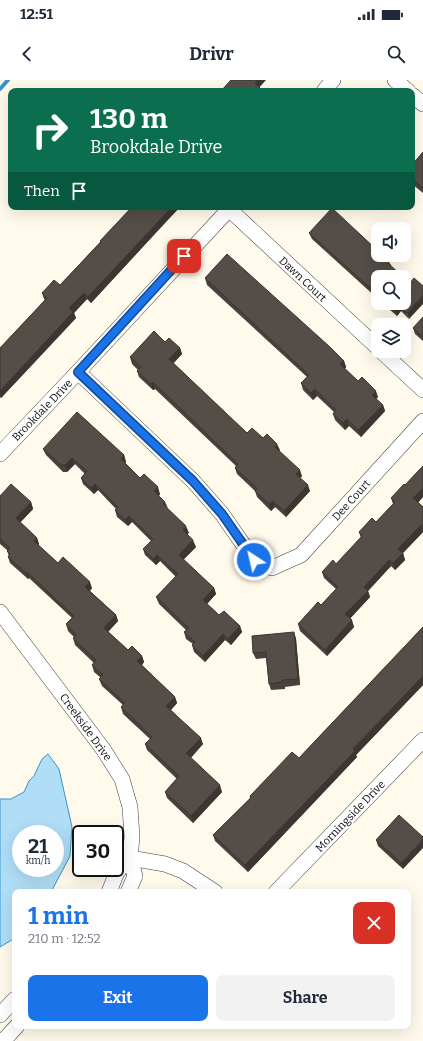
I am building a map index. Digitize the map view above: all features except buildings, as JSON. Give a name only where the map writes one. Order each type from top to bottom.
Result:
[{"type":"street","points":[[326,88],[333,80]]},
{"type":"street","points":[[395,80],[404,88]]},
{"type":"street","points":[[415,97],[423,104]]},
{"type":"street","name":"Brookdale Drive","points":[[0,454],[228,210]]},
{"type":"street","name":"Dawn Court","points":[[232,210],[371,341]]},
{"type":"street","points":[[389,358],[423,390]]},
{"type":"street","name":"Dee Court","points":[[78,372],[193,481],[222,514],[254,560],[272,568],[301,555],[423,421]]},
{"type":"street","name":"Creekside Drive","points":[[0,612],[103,749],[122,779],[130,806],[132,836],[130,858],[135,876],[129,889]]},
{"type":"street","name":"Morningside Drive","points":[[279,889],[423,740]]},
{"type":"street","points":[[110,889],[117,872],[130,858],[165,864],[183,871],[210,889]]},
{"type":"street","points":[[0,1015],[12,1002]]},
{"type":"street","points":[[3,1041],[14,1029]]},
{"type":"water","points":[[48,754],[59,769],[72,827],[70,856],[64,867],[64,825],[12,825],[12,877],[59,877],[53,889],[12,889],[12,940],[0,947],[0,799],[11,799],[24,792],[29,781],[34,776],[42,759]]},
{"type":"waterway","points":[[0,89],[8,80]]},
{"type":"route","points":[[184,256],[78,372],[193,481],[222,514],[254,560]]}]
